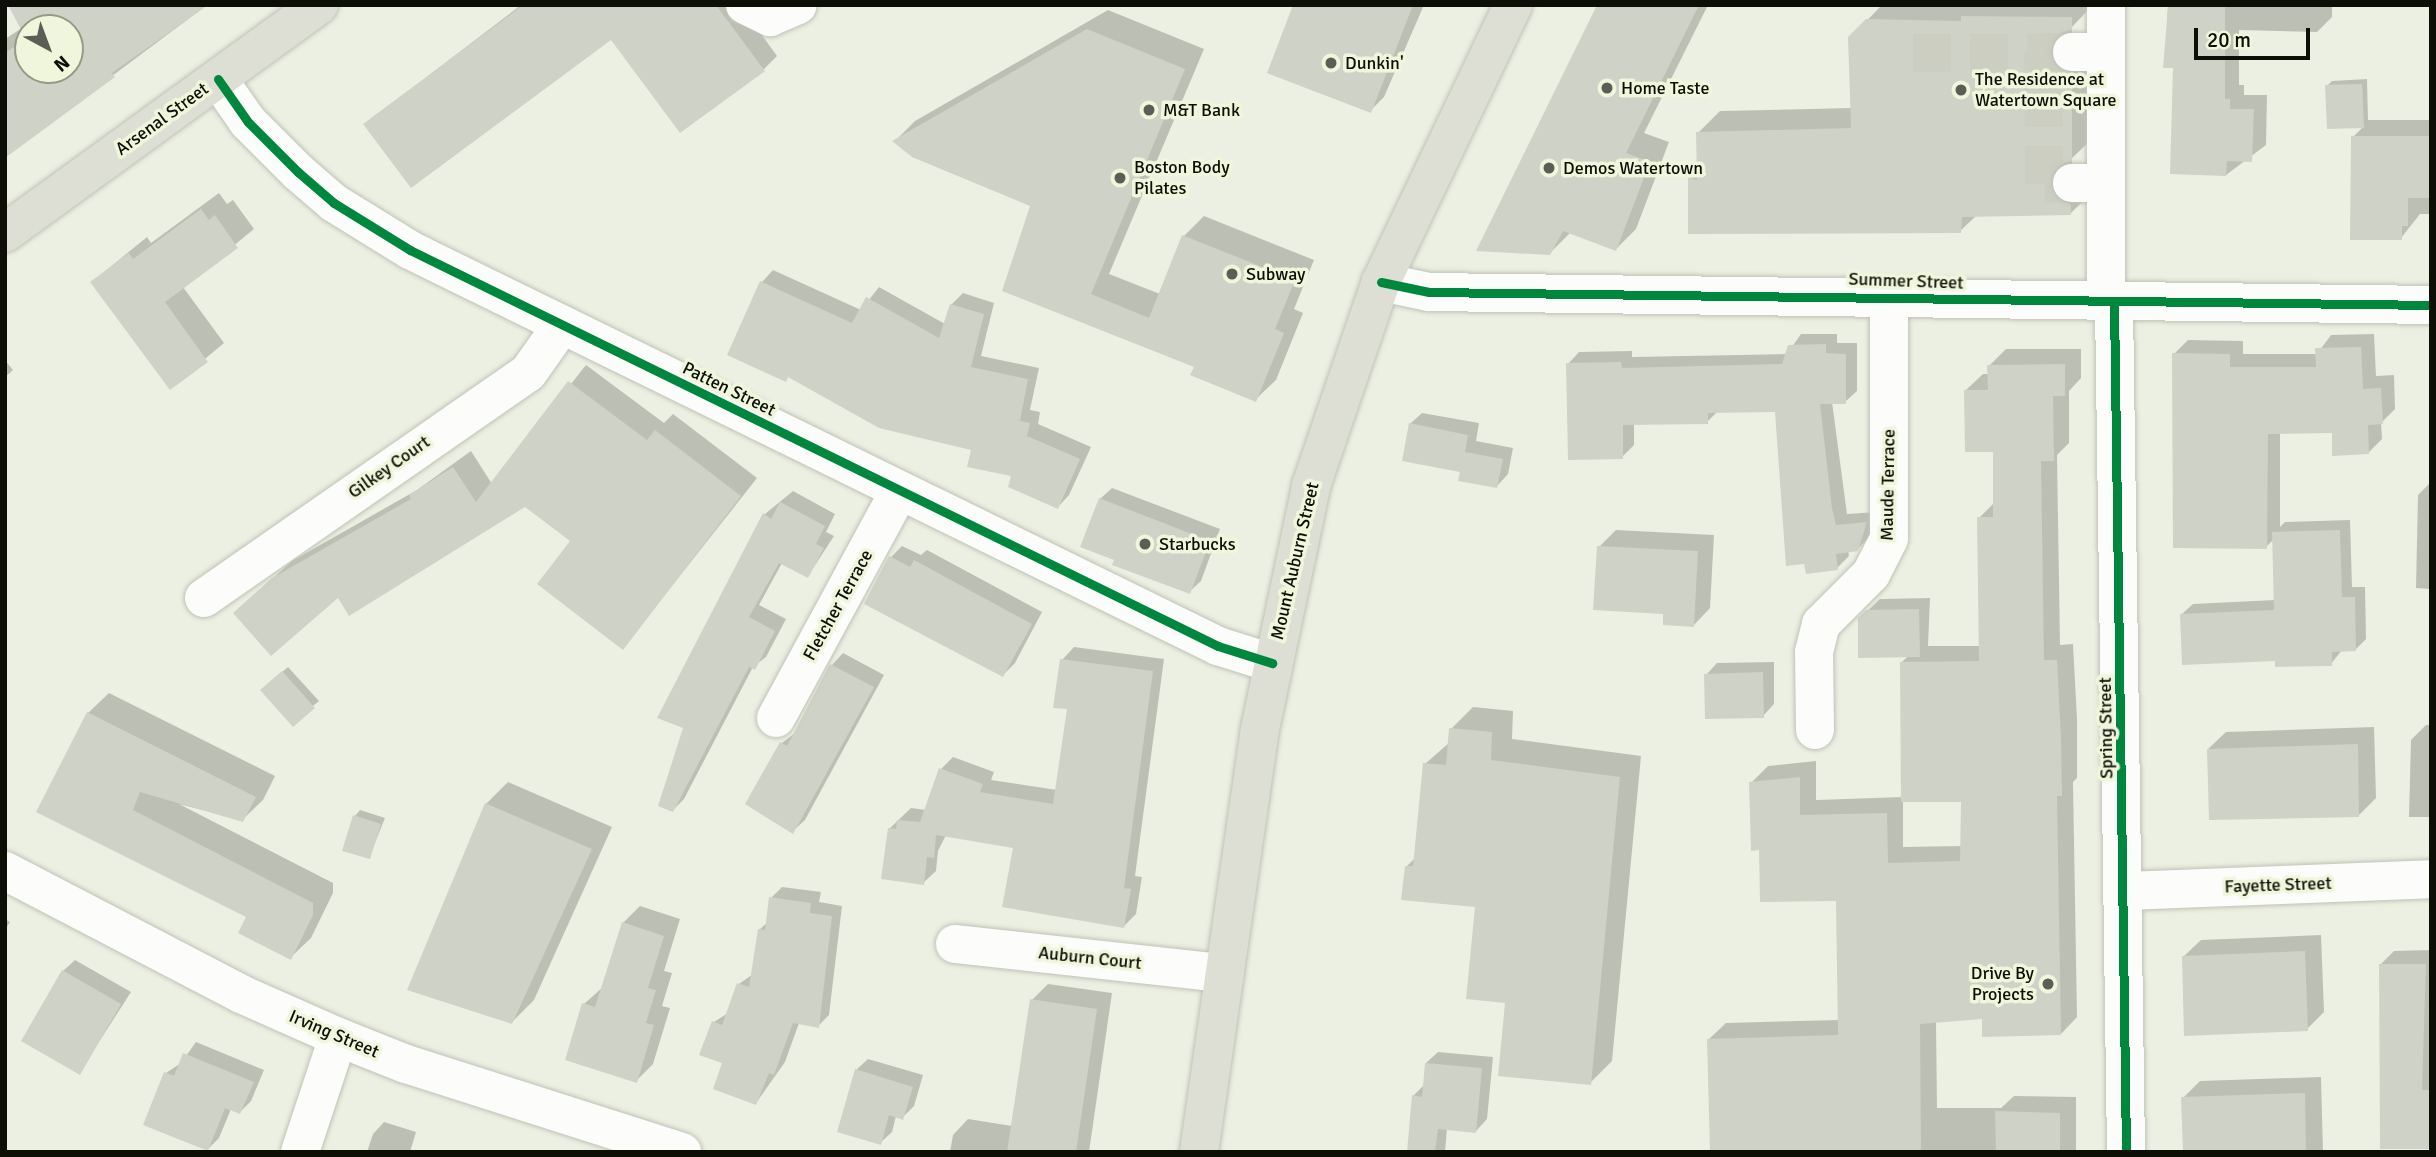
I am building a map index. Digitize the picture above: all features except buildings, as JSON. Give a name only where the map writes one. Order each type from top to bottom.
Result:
[{"type":"main road","name":"Arsenal Street","points":[[5,233],[319,5]]},
{"type":"main road","name":"Mount Auburn Street","points":[[1199,1152],[1272,663],[1311,486],[1381,282],[1513,5]]},
{"type":"street","points":[[745,5],[770,17],[798,5]]},
{"type":"street","name":"Spring Street","points":[[2106,5],[2089,52],[2089,183],[2110,303],[2125,891],[2126,1152]]},
{"type":"street","name":"Patten Street","points":[[218,79],[261,137],[334,203],[411,250],[1218,646],[1272,663]]},
{"type":"street","name":"Summer Street","points":[[1381,282],[1429,292],[1889,297],[2110,303],[2431,305]]},
{"type":"street","name":"Maude Terrace","points":[[1815,730],[1814,652],[1821,624],[1871,574],[1889,539],[1889,297]]},
{"type":"street","name":"Gilkey Court","points":[[204,598],[528,373],[562,325]]},
{"type":"street","name":"Fletcher Terrace","points":[[776,718],[899,491]]},
{"type":"street","name":"Irving Street","points":[[5,871],[241,994],[338,1037],[416,1068],[682,1152]]},
{"type":"street","name":"Fayette Street","points":[[2125,891],[2431,879]]},
{"type":"street","name":"Auburn Court","points":[[955,944],[1224,973]]},
{"type":"street","points":[[300,1152],[338,1037]]},
{"type":"tunnel","points":[[1913,53],[2043,52]]},
{"type":"tunnel","points":[[2072,52],[2043,52],[2044,184],[2072,183]]},
{"type":"cycle path","points":[[218,79],[248,122],[298,172],[334,203],[410,250],[1218,646],[1272,663]]},
{"type":"cycle path","points":[[1381,282],[1429,292],[2431,305]]},
{"type":"cycle path","points":[[2114,303],[2126,1152]]},
{"type":"place","name":"Dunkin'","points":[[1331,63]]},
{"type":"place","name":"Home Taste","points":[[1607,88]]},
{"type":"place","name":"The Residence at Watertown Square","points":[[1961,90]]},
{"type":"place","name":"M&T Bank","points":[[1149,110]]},
{"type":"place","name":"Demos Watertown","points":[[1549,168]]},
{"type":"place","name":"Boston Body Pilates","points":[[1120,178]]},
{"type":"place","name":"Subway","points":[[1232,274]]},
{"type":"place","name":"Starbucks","points":[[1145,544]]},
{"type":"place","name":"Drive By Projects","points":[[2048,984]]}]
